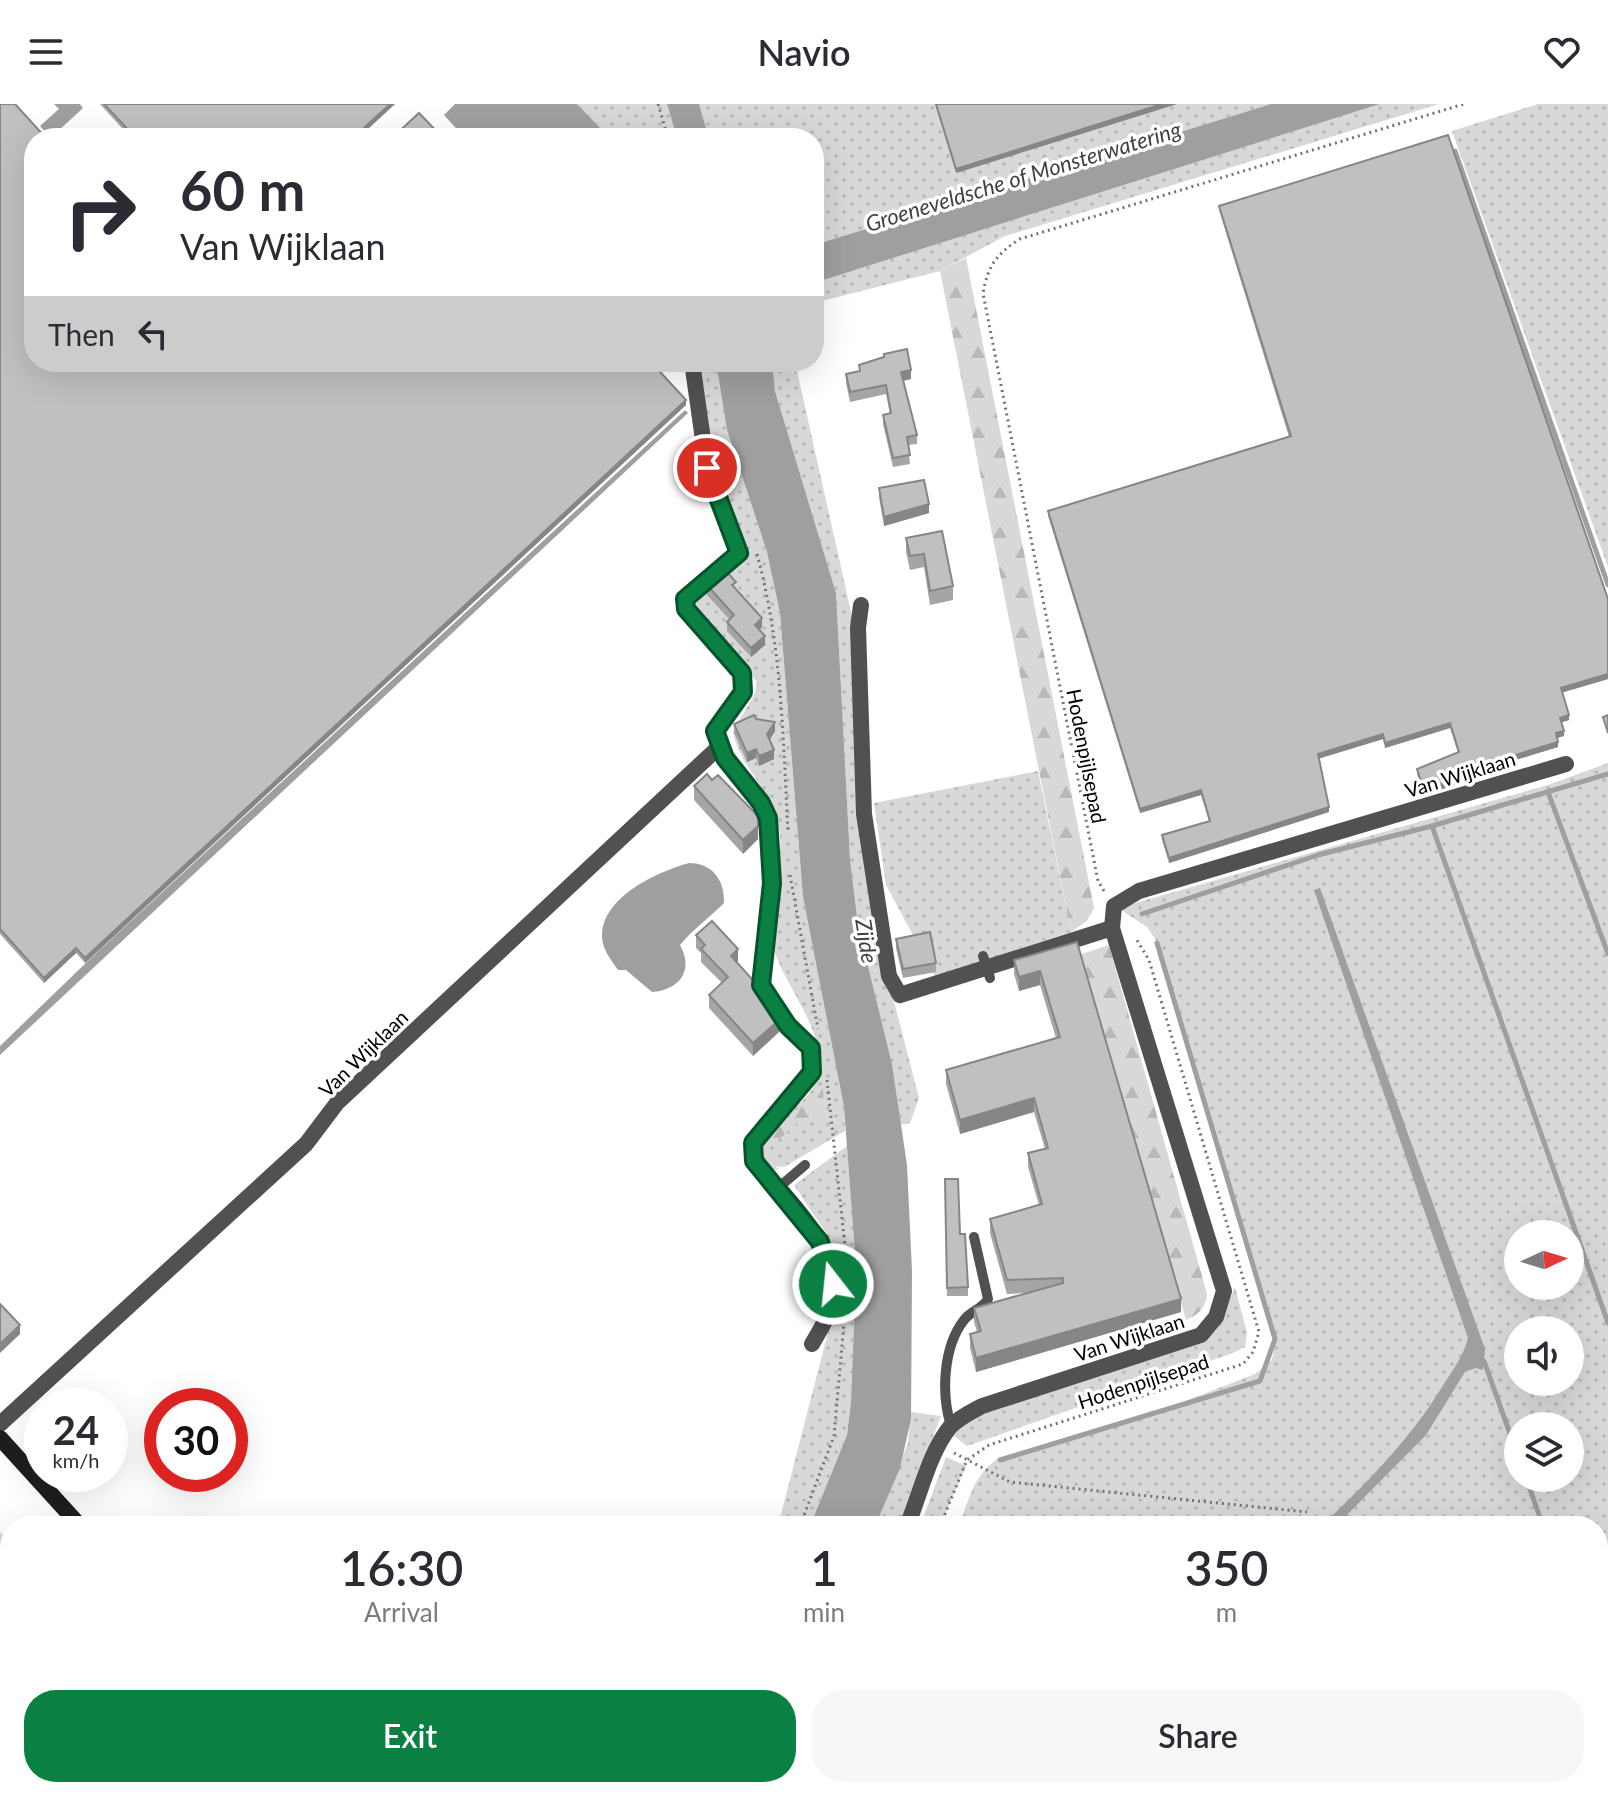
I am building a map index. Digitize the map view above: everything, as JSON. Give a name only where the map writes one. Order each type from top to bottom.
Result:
[{"type":"street","points":[[693,372],[707,468],[739,553],[685,599],[686,609],[742,673],[743,692],[715,731],[733,770],[761,803],[768,818],[772,883],[761,985],[788,1026],[811,1048],[812,1072],[753,1143],[754,1161],[820,1242],[833,1284],[828,1314],[812,1344]]},
{"type":"street","points":[[861,605],[858,628],[864,814],[889,976],[900,995],[1112,928]]},
{"type":"street","name":"Van Wijklaan","points":[[0,1424],[306,1144],[337,1103],[721,745]]},
{"type":"street","name":"Van Wijklaan","points":[[911,1516],[951,1426],[982,1406],[1201,1335],[1216,1317],[1224,1291],[1112,928],[1114,906],[1139,891],[1566,764]]},
{"type":"street","points":[[0,1438],[71,1516]]},
{"type":"lane","points":[[778,1188],[805,1165]]},
{"type":"lane","points":[[951,1426],[947,1413],[950,1344],[967,1316],[988,1299],[974,1237]]},
{"type":"path","points":[[658,104],[665,128]]},
{"type":"path","name":"Hodenpijlsepad","points":[[967,1460],[989,1445],[1243,1364],[1253,1352],[1259,1332],[1149,960],[1098,881],[983,293],[987,271],[999,252],[1020,239],[1464,104]]},
{"type":"path","points":[[720,447],[735,491]]},
{"type":"path","points":[[756,549],[773,613],[783,710],[788,844]]},
{"type":"path","points":[[789,872],[818,1033]]},
{"type":"path","points":[[827,1080],[846,1260]]},
{"type":"path","points":[[804,1516],[834,1436],[844,1318]]},
{"type":"path","points":[[940,1446],[1010,1482],[1307,1512]]},
{"type":"path","points":[[944,1516],[967,1460]]},
{"type":"green space","points":[[577,104],[667,104],[674,128],[600,128]]},
{"type":"green space","points":[[699,104],[1271,104],[824,242],[824,128],[706,128]]},
{"type":"green space","points":[[1380,104],[1439,104],[1005,236],[940,271],[824,300],[824,280]]},
{"type":"green space","points":[[1538,104],[1608,104],[1608,567],[1452,131]]},
{"type":"green space","points":[[966,258],[1094,908],[1087,921],[1071,932],[940,271]]},
{"type":"green space","points":[[697,372],[718,372],[727,430],[767,552],[780,613],[803,897],[844,1107],[845,1131],[784,1167],[772,1166],[761,1148],[773,1127],[810,1093],[817,1078],[819,1061],[811,1027],[773,946],[772,919],[780,852],[777,819],[741,755],[733,732],[755,693],[757,682],[695,604],[742,558],[715,477]]},
{"type":"green space","points":[[773,372],[797,372],[853,621],[851,643],[891,990],[919,1098],[910,1123],[901,1125],[892,1064],[858,925],[850,859],[836,593],[775,391]]},
{"type":"green space","points":[[1608,763],[1608,1516],[962,1516],[978,1479],[999,1458],[1183,1402],[1255,1374],[1272,1360],[1276,1340],[1158,943],[1147,927],[1118,908],[1548,785]]},
{"type":"green space","points":[[1038,771],[1071,932],[935,976],[886,885],[874,803]]},
{"type":"green space","points":[[1109,945],[1207,1294],[1201,1310],[1186,1320],[1079,955]]},
{"type":"green space","points":[[823,1088],[824,1122],[804,1117],[766,1151],[778,1169],[771,1171],[757,1147]]},
{"type":"green space","points":[[847,1146],[856,1267],[851,1402],[847,1435],[814,1516],[781,1516],[841,1282],[826,1233],[794,1185]]},
{"type":"green space","points":[[1235,1287],[1247,1333],[1245,1347],[967,1446],[954,1436],[967,1415],[1189,1343],[1223,1315]]},
{"type":"green space","points":[[911,1412],[941,1416],[903,1516],[879,1516],[908,1443]]},
{"type":"green space","points":[[946,1457],[966,1466],[944,1516],[924,1516]]},
{"type":"shaded area","points":[[54,104],[80,104],[83,108],[61,128],[42,128],[40,126],[59,109]]},
{"type":"shaded area","points":[[455,104],[577,104],[600,128],[456,128],[444,115]]},
{"type":"shaded area","points":[[667,104],[699,104],[706,128],[674,128]]},
{"type":"shaded area","points":[[1271,104],[1380,104],[824,280],[824,242]]},
{"type":"shaded area","points":[[718,372],[773,372],[775,391],[836,593],[850,859],[858,925],[892,1064],[907,1165],[912,1271],[911,1419],[900,1468],[879,1516],[814,1516],[847,1435],[851,1402],[856,1267],[844,1107],[803,897],[780,613],[767,552],[727,430]]},
{"type":"shaded area","points":[[685,410],[688,413],[0,1055],[0,1046],[92,957]]},
{"type":"shaded area","points":[[689,863],[704,866],[716,874],[724,903],[680,945],[685,963],[682,977],[670,987],[652,992],[626,970],[618,970],[602,941],[604,922],[611,909],[634,888]]},
{"type":"shaded area","points":[[1320,888],[1485,1349],[1483,1370],[1476,1368],[1465,1372],[1426,1435],[1346,1516],[1332,1516],[1416,1425],[1457,1364],[1468,1338],[1314,890]]},
{"type":"building","points":[[0,104],[15,104],[37,128],[24,128],[24,372],[660,372],[686,400],[85,958],[76,948],[44,978],[0,929]]},
{"type":"building","points":[[104,104],[390,104],[364,128],[127,128]]},
{"type":"building","points":[[936,104],[1162,104],[956,169]]},
{"type":"building","points":[[419,113],[433,128],[403,128]]},
{"type":"building","points":[[1448,135],[1608,599],[1608,674],[1561,688],[1569,715],[1560,718],[1564,731],[1556,733],[1558,742],[1456,773],[1458,779],[1424,790],[1417,769],[1459,752],[1450,723],[1385,743],[1383,734],[1318,754],[1329,807],[1169,858],[1162,835],[1210,821],[1201,790],[1140,809],[1048,511],[1291,436],[1219,206]]},
{"type":"building","points":[[907,349],[911,370],[901,372],[917,435],[907,437],[910,455],[893,458],[883,415],[891,413],[886,385],[850,392],[846,374],[860,371],[859,365],[884,357],[884,354]]},
{"type":"building","points":[[924,480],[929,504],[884,517],[879,488]]},
{"type":"building","points":[[942,531],[953,586],[930,591],[924,554],[910,556],[906,538]]},
{"type":"building","points":[[725,570],[736,582],[732,585],[762,618],[755,625],[765,636],[751,648],[727,622],[734,615],[707,585]]},
{"type":"building","points":[[754,715],[756,719],[775,722],[767,734],[774,750],[759,756],[756,749],[747,753],[734,724]]},
{"type":"building","points":[[1608,715],[1608,733],[1603,717]]},
{"type":"building","points":[[707,774],[712,780],[718,775],[758,816],[758,826],[743,840],[694,786]]},
{"type":"building","points":[[712,921],[738,949],[731,956],[752,979],[779,1020],[753,1043],[709,995],[728,977],[701,949],[705,945],[696,935]]},
{"type":"building","points":[[930,932],[936,963],[903,969],[896,939]]},
{"type":"building","points":[[1077,942],[1181,1299],[976,1358],[970,1334],[981,1331],[974,1308],[1063,1283],[1063,1278],[1007,1280],[990,1219],[1042,1204],[1028,1153],[1048,1148],[1034,1098],[960,1120],[946,1070],[1060,1037],[1040,971],[1019,977],[1014,960]]},
{"type":"building","points":[[945,1179],[958,1179],[960,1234],[965,1234],[968,1287],[947,1288]]},
{"type":"building","points":[[0,1304],[20,1325],[0,1344]]},
{"type":"waterway","points":[[1455,151],[1608,585]]},
{"type":"waterway","points":[[1142,914],[1318,855],[1432,826],[1608,774]]},
{"type":"waterway","points":[[1548,792],[1608,954]]},
{"type":"waterway","points":[[1432,826],[1608,1323]]},
{"type":"waterway","points":[[1000,1460],[1260,1381],[1275,1339],[1157,943]]},
{"type":"waterway","points":[[1484,1361],[1504,1417]]},
{"type":"waterway","points":[[1531,1492],[1539,1516]]},
{"type":"route","points":[[707,468],[720,510],[739,553],[685,599],[686,609],[742,673],[743,692],[715,731],[725,758],[761,803],[768,818],[772,883],[761,985],[788,1026],[811,1048],[813,1060],[812,1072],[760,1131],[753,1143],[754,1161],[820,1242],[833,1284]]},
{"type":"water label","name":"Groeneveldsche of Monsterwatering","points":[[1023,176]]},
{"type":"water label","name":"Zijde","points":[[867,941]]}]
